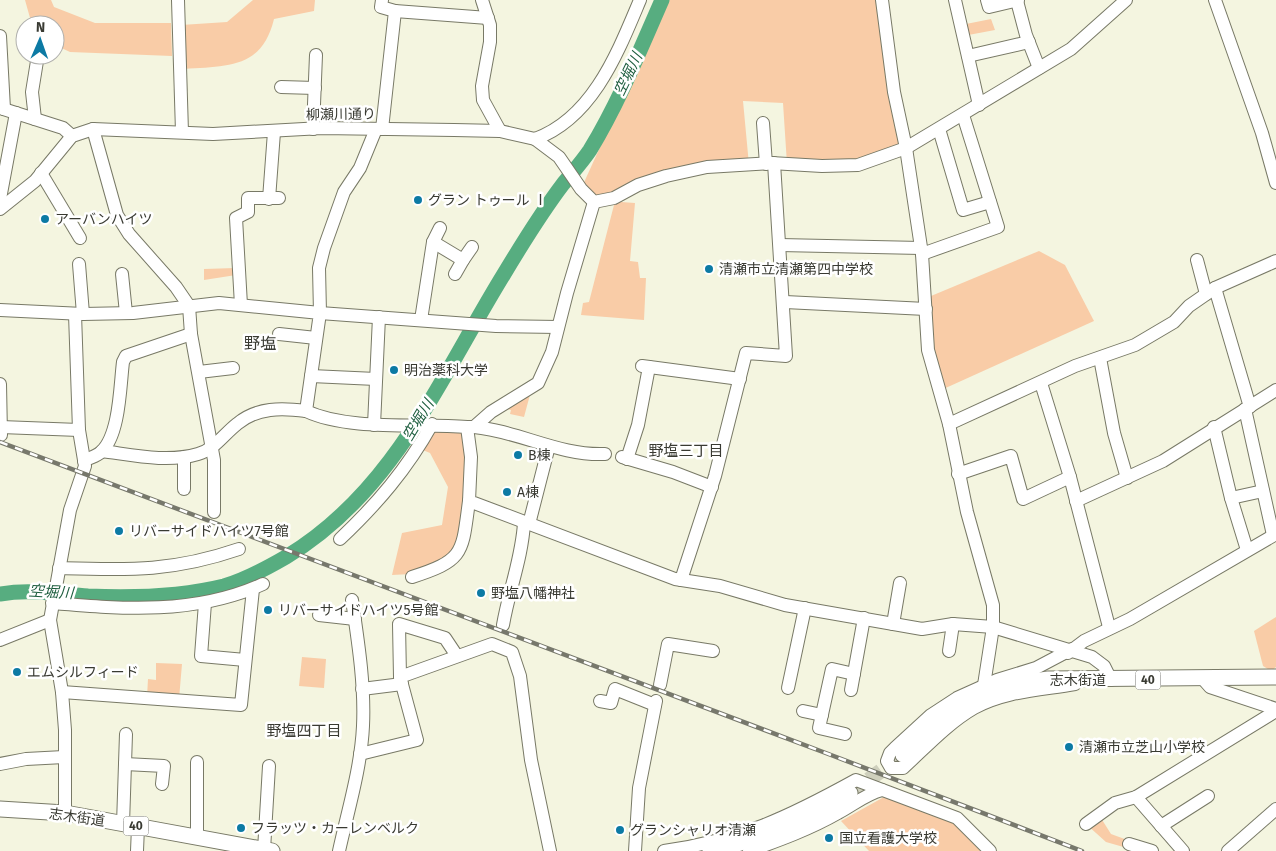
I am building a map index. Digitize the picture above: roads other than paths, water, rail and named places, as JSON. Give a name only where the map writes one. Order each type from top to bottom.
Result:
[{"type":"main road","name":"志木街道","points":[[903,755],[956,710],[977,698],[1021,682],[1048,679],[1106,680],[1276,677]]},
{"type":"main road","points":[[710,851],[774,833],[858,790]]},
{"type":"main road","name":"志木街道","points":[[0,809],[65,813],[268,850]]},
{"type":"street","points":[[178,0],[182,132]]},
{"type":"street","points":[[382,0],[381,7],[396,11],[488,18]]},
{"type":"street","points":[[482,0],[488,18],[490,42],[482,86],[483,100],[500,131]]},
{"type":"street","points":[[594,202],[581,189],[559,157],[535,139],[567,120],[587,100],[623,40],[640,0]]},
{"type":"street","points":[[882,0],[894,92],[906,148],[921,251],[928,350],[949,424],[958,474],[972,532],[990,591],[994,627],[984,685]]},
{"type":"street","points":[[955,0],[979,105]]},
{"type":"street","points":[[987,0],[989,7],[1018,0],[1029,42],[1039,68]]},
{"type":"street","points":[[594,202],[614,198],[638,185],[666,176],[706,167],[770,164],[858,165],[906,148],[1070,49],[1126,0]]},
{"type":"street","points":[[1215,0],[1262,133],[1276,183]]},
{"type":"street","points":[[306,411],[320,313],[319,268],[341,198],[360,168],[379,129],[396,11]]},
{"type":"street","points":[[0,36],[7,110],[0,199]]},
{"type":"street","points":[[968,56],[1029,42]]},
{"type":"street","points":[[313,129],[316,55]]},
{"type":"street","points":[[35,119],[32,92],[36,65]]},
{"type":"street","points":[[280,87],[315,88]]},
{"type":"street","points":[[0,209],[14,200],[41,173],[72,136],[63,128],[7,110]]},
{"type":"street","points":[[780,245],[921,251],[998,227],[962,115]]},
{"type":"street","points":[[678,579],[712,487],[746,352],[786,356],[785,302],[780,245],[763,123]]},
{"type":"street","points":[[93,129],[117,215],[129,234],[176,287],[189,306],[211,448],[214,512]]},
{"type":"street","name":"柳瀬川通り","points":[[72,136],[93,129],[213,134],[313,129],[379,129],[500,131],[535,139]]},
{"type":"street","points":[[939,129],[963,210],[990,202]]},
{"type":"street","points":[[240,305],[236,218],[248,212],[248,198],[274,199],[274,132]]},
{"type":"street","points":[[41,173],[80,238]]},
{"type":"street","points":[[471,427],[491,412],[538,383],[552,352],[594,202]]},
{"type":"street","points":[[421,320],[433,242],[440,228]]},
{"type":"street","points":[[433,242],[463,260]]},
{"type":"street","points":[[455,274],[472,247]]},
{"type":"street","points":[[470,501],[527,524],[678,579],[720,586],[805,608],[922,629],[953,624],[994,627],[1072,649],[1092,657],[1104,666],[1106,680],[1031,690],[975,707],[958,718],[903,768],[891,768],[888,761],[890,753],[931,715],[957,698],[984,685],[1036,668],[1072,649],[1109,627],[1130,619],[1275,535],[1263,491],[1247,408],[1211,291],[1197,260]]},
{"type":"street","points":[[949,424],[1075,366],[1134,345],[1174,322],[1189,306],[1211,291],[1276,261]]},
{"type":"street","points":[[65,813],[62,692],[50,620],[70,510],[85,466],[78,430],[78,264]]},
{"type":"street","points":[[122,274],[126,314]]},
{"type":"street","points":[[785,302],[926,309]]},
{"type":"street","points":[[0,310],[126,314],[219,303],[320,313],[494,325],[558,327]]},
{"type":"street","points":[[374,425],[379,317]]},
{"type":"street","points":[[84,461],[102,451],[111,436],[119,402],[123,362],[126,356],[192,334]]},
{"type":"street","points":[[279,334],[316,338]]},
{"type":"street","points":[[1100,358],[1114,432],[1126,478]]},
{"type":"street","points":[[712,487],[673,472],[624,458],[638,425],[646,367],[740,379]]},
{"type":"street","points":[[199,372],[233,368]]},
{"type":"street","points":[[311,376],[376,379]]},
{"type":"street","points":[[1041,383],[1070,477],[1109,627]]},
{"type":"street","points":[[0,384],[1,431],[78,430]]},
{"type":"street","points":[[1076,501],[1162,461],[1276,390]]},
{"type":"street","points":[[102,451],[159,458],[199,454],[211,448],[237,424],[251,415],[270,408],[306,411],[318,417],[374,425],[430,424],[489,428],[582,454],[605,454]]},
{"type":"street","points":[[340,538],[388,491],[402,473],[430,424]]},
{"type":"street","points":[[412,577],[438,568],[456,557],[462,548],[470,501],[471,427]]},
{"type":"street","points":[[1214,427],[1231,498],[1247,550]]},
{"type":"street","points":[[504,625],[506,604],[549,446]]},
{"type":"street","points":[[958,474],[1011,456],[1023,499],[1070,477]]},
{"type":"street","points":[[184,457],[184,489]]},
{"type":"street","points":[[1231,498],[1263,491]]},
{"type":"street","points":[[59,568],[129,570],[162,568],[190,564],[239,549]]},
{"type":"street","points":[[893,624],[900,583]]},
{"type":"street","points":[[52,603],[125,609],[174,608],[204,603],[258,586],[241,705],[62,692]]},
{"type":"street","points":[[339,851],[360,754],[363,726],[362,689],[352,600]]},
{"type":"street","points":[[204,603],[201,656],[246,660]]},
{"type":"street","points":[[788,688],[805,608]]},
{"type":"street","points":[[319,615],[355,619]]},
{"type":"street","points":[[852,690],[864,618]]},
{"type":"street","points":[[0,640],[50,620]]},
{"type":"street","points":[[360,754],[417,740],[401,681],[399,624],[445,638],[457,656]]},
{"type":"street","points":[[949,651],[953,624]]},
{"type":"street","points":[[362,689],[401,681],[457,656],[492,644],[512,652],[520,676],[531,760],[550,851]]},
{"type":"street","points":[[660,685],[668,644],[713,651]]},
{"type":"street","points":[[1021,682],[1042,673],[1072,649]]},
{"type":"street","points":[[845,734],[819,728],[832,669],[854,674]]},
{"type":"street","points":[[1203,679],[1210,687],[1276,710]]},
{"type":"street","points":[[600,701],[612,703],[615,689],[656,703],[640,788],[635,851]]},
{"type":"street","points":[[1086,824],[1115,803],[1136,797],[1276,710]]},
{"type":"street","points":[[803,711],[822,715]]},
{"type":"street","points":[[126,734],[125,764],[130,825],[137,851]]},
{"type":"street","points":[[0,764],[26,759],[64,757]]},
{"type":"street","points":[[197,762],[197,838]]},
{"type":"street","points":[[125,764],[164,766],[162,784]]},
{"type":"street","points":[[268,850],[269,766]]},
{"type":"street","points":[[664,851],[719,841],[773,824],[856,780],[858,790]]},
{"type":"street","points":[[858,790],[882,790],[957,818],[990,851]]},
{"type":"street","points":[[750,851],[839,813],[858,790]]},
{"type":"street","points":[[1161,826],[1208,796]]},
{"type":"street","points":[[1136,797],[1178,849]]},
{"type":"street","points":[[1228,851],[1276,809]]},
{"type":"street","points":[[1129,844],[1152,851]]},
{"type":"waterway","name":"空堀川","points":[[0,594],[33,592],[139,597],[207,590],[224,586],[264,569],[286,557],[324,530],[357,500],[386,466],[435,392],[532,229],[563,184],[590,150],[620,95],[662,0]]},
{"type":"tunnel","points":[[850,793],[903,755]]},
{"type":"railway","points":[[0,442],[1082,851]]},
{"type":"place","name":"グラン トゥール Ⅰ","points":[[418,200]]},
{"type":"place","name":"アーバンハイツ","points":[[45,219]]},
{"type":"place","name":"清瀬市立清瀬第四中学校","points":[[709,269]]},
{"type":"place","name":"明治薬科大学","points":[[394,370]]},
{"type":"place","name":"B棟","points":[[518,455]]},
{"type":"place","name":"A棟","points":[[507,492]]},
{"type":"place","name":"リバーサイドハイツ7号館","points":[[119,531]]},
{"type":"place","name":"野塩八幡神社","points":[[481,593]]},
{"type":"place","name":"リバーサイドハイツ5号館","points":[[268,610]]},
{"type":"place","name":"エムシルフィード","points":[[17,672]]},
{"type":"place","name":"清瀬市立芝山小学校","points":[[1069,747]]},
{"type":"place","name":"フラッツ・カーレンベルク","points":[[241,828]]},
{"type":"place","name":"グランシャリオ清瀬","points":[[620,830]]},
{"type":"place","name":"国立看護大学校","points":[[829,838]]},
{"type":"district","name":"野塩","points":[[260,343]]},
{"type":"district","name":"野塩三丁目","points":[[686,451]]},
{"type":"district","name":"野塩四丁目","points":[[304,731]]}]
